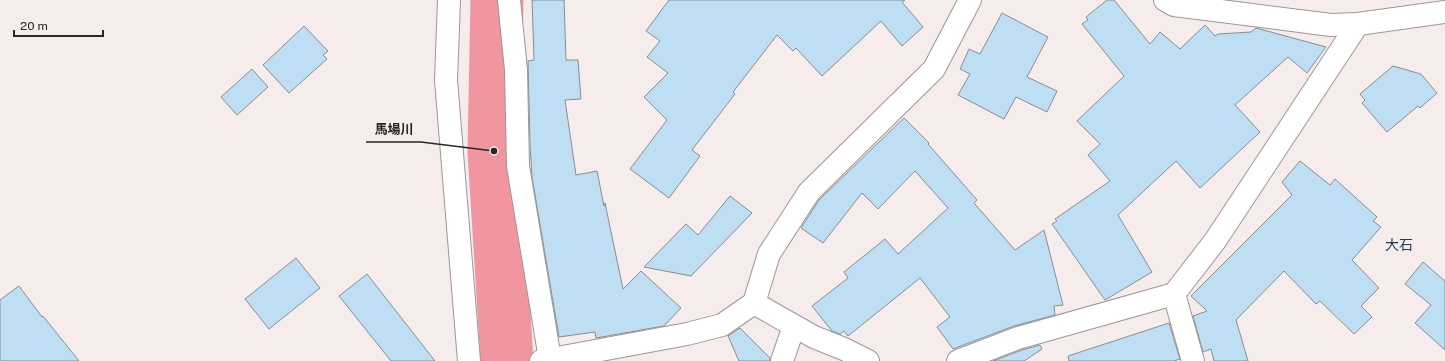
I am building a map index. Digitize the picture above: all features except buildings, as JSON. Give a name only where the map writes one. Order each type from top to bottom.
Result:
[{"type":"street","points":[[449,0],[446,80],[469,361]]},
{"type":"street","points":[[509,0],[516,70],[518,166],[546,360],[687,334],[715,327],[722,325],[754,303],[769,254],[809,192],[934,68],[970,0]]},
{"type":"street","points":[[1165,0],[1174,5],[1331,25],[1358,24],[1445,12]]},
{"type":"street","points":[[958,361],[1018,338],[1174,294],[1215,241],[1358,24]]},
{"type":"street","points":[[1174,294],[1193,361]]},
{"type":"street","points":[[754,303],[814,337],[844,349],[868,361]]},
{"type":"street","points":[[782,361],[794,326]]},
{"type":"waterway","points":[[497,0],[494,151],[507,361]]},
{"type":"place","name":"馬場川","points":[[494,151]]},
{"type":"district","name":"大石","points":[[1399,245]]}]
